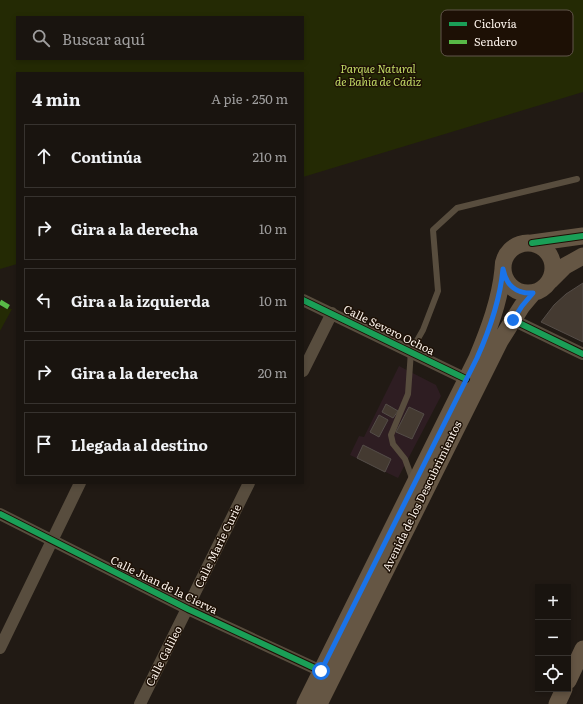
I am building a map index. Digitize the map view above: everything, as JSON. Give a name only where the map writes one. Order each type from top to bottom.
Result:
[{"type":"main road","points":[[583,236],[517,245],[511,249],[507,255],[503,269],[507,282],[512,288],[518,292],[533,293],[540,291],[565,266],[583,256]]},
{"type":"main road","points":[[532,243],[539,245],[550,254],[554,268],[550,281]]},
{"type":"main road","name":"Avenida de los Descubrimientos","points":[[304,704],[414,484],[490,326],[501,289],[503,269]]},
{"type":"main road","name":"Avenida de los Descubrimientos","points":[[319,704],[500,341],[522,306],[533,293]]},
{"type":"main road","points":[[571,675],[583,649]]},
{"type":"main road","points":[[557,704],[563,692]]},
{"type":"street","name":"Calle Severo Ochoa","points":[[304,300],[332,312],[466,378]]},
{"type":"street","points":[[304,369],[332,312]]},
{"type":"street","points":[[513,320],[583,354]]},
{"type":"street","points":[[0,648],[80,484]]},
{"type":"street","name":"Calle Marie Curie","points":[[188,609],[249,484]]},
{"type":"street","name":"Calle Juan de la Cierva","points":[[0,514],[188,609],[321,671]]},
{"type":"street","name":"Calle Galileo","points":[[140,704],[188,609]]},
{"type":"lane","points":[[414,484],[405,459],[395,448],[391,435],[408,394],[411,352],[423,330],[438,292],[433,230],[456,208],[577,179]]},
{"type":"shaded area","points":[[399,366],[436,385],[441,396],[398,478],[350,455],[359,436],[364,437]]},
{"type":"green space","name":"Parque Natural de Bahía de Cádiz","points":[[0,0],[583,0],[583,92],[304,177],[304,72],[16,72],[16,264],[0,269]]},
{"type":"green space","points":[[0,307],[12,309],[0,331]]},
{"type":"building","points":[[583,283],[583,342],[541,322],[554,305],[566,294]]},
{"type":"building","points":[[386,404],[398,411],[393,418],[382,412]]},
{"type":"building","points":[[409,407],[424,414],[412,439],[396,432]]},
{"type":"building","points":[[379,415],[388,420],[379,437],[370,432]]},
{"type":"building","points":[[363,445],[391,459],[385,472],[357,458]]},
{"type":"marked path","points":[[0,302],[12,309]]},
{"type":"cycle path","points":[[532,243],[583,236]]},
{"type":"cycle path","points":[[304,300],[466,379]]},
{"type":"cycle path","points":[[513,320],[583,354]]},
{"type":"cycle path","points":[[0,514],[188,609],[321,671]]},
{"type":"route","points":[[321,671],[477,358],[496,308],[501,289],[503,269],[504,276],[512,288],[518,292],[533,293],[513,320]]}]
